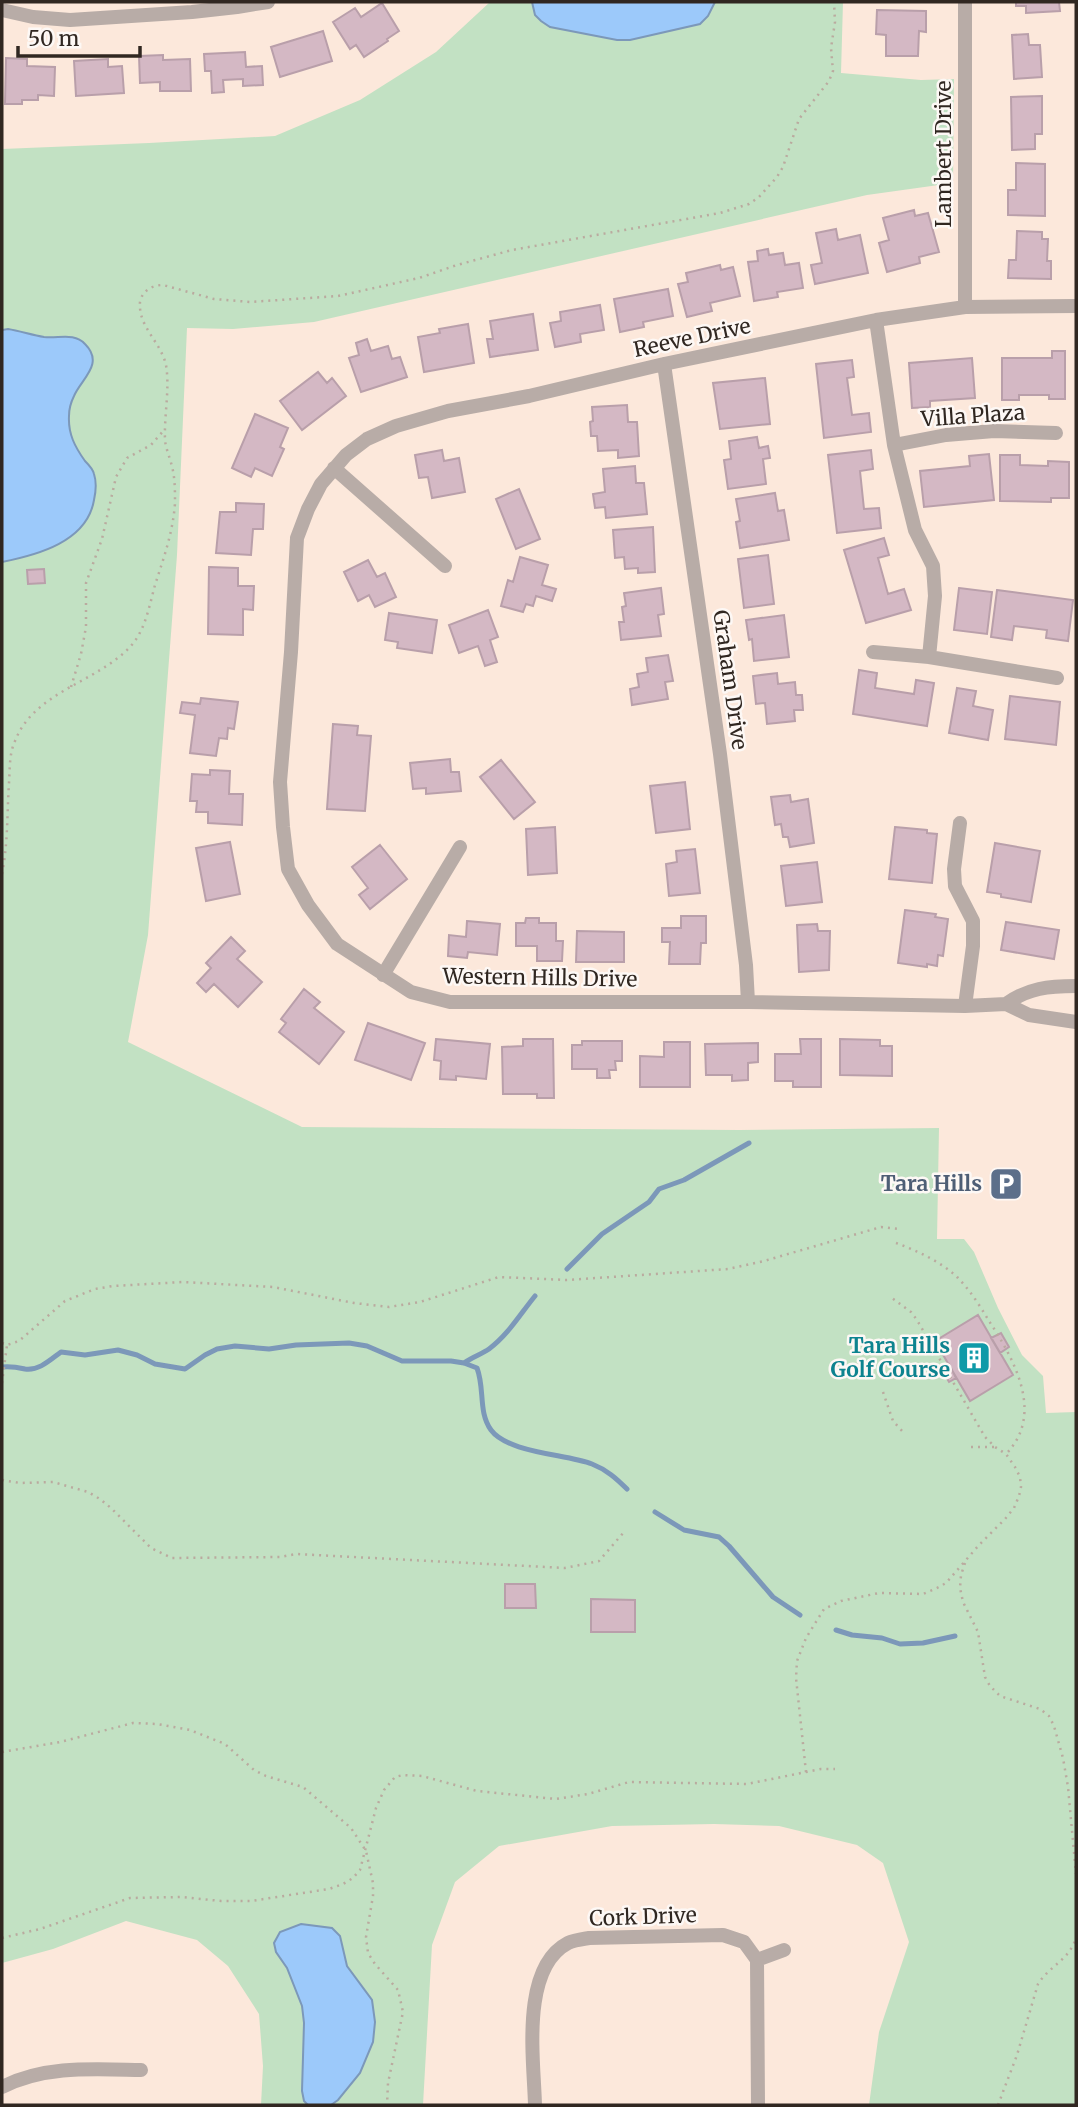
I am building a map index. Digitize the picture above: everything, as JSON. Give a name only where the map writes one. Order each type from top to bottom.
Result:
[{"type":"street","points":[[2,10],[33,17],[70,20],[191,12],[268,2]]},
{"type":"street","name":"Lambert Drive","points":[[965,2],[965,307]]},
{"type":"street","name":"Reeve Drive","points":[[334,468],[367,439],[396,426],[448,411],[529,396],[664,364],[876,320],[965,307],[1076,306]]},
{"type":"street","name":"Villa Plaza","points":[[876,320],[894,445],[915,530],[933,566],[935,596],[929,657]]},
{"type":"street","name":"Graham Drive","points":[[664,364],[720,754],[746,965],[748,1002]]},
{"type":"street","name":"Villa Plaza","points":[[894,445],[946,435],[994,431],[1056,433]]},
{"type":"street","points":[[334,468],[445,566]]},
{"type":"street","name":"Western Hills Drive","points":[[334,468],[316,492],[297,538],[281,782],[288,869],[308,905],[337,944],[411,992],[450,1002],[748,1002],[965,1006],[1006,1004],[1029,1015],[1076,1022]]},
{"type":"street","points":[[873,652],[929,657],[1057,678]]},
{"type":"street","points":[[960,823],[954,869],[955,886],[974,921],[965,1006]]},
{"type":"street","points":[[383,975],[460,847]]},
{"type":"street","name":"Western Hills Drive","points":[[1006,1004],[1021,993],[1076,986]]},
{"type":"street","name":"Cork Drive","points":[[535,2105],[535,1997],[542,1973],[552,1956],[568,1943],[589,1938],[723,1935],[744,1942],[757,1960]]},
{"type":"street","points":[[758,2105],[757,1960],[785,1950]]},
{"type":"street","points":[[2,2087],[13,2081],[68,2069],[141,2070]]},
{"type":"path","points":[[2,874],[10,758],[15,741],[37,711],[130,648],[148,613],[167,549],[175,494],[173,470],[165,444],[166,366],[162,352],[143,321],[140,301],[143,293],[156,285],[163,285],[214,299],[250,302],[354,294],[512,250],[720,213],[749,204],[777,177],[788,156],[799,119],[829,81],[833,71],[831,48],[835,22],[834,2]]},
{"type":"path","points":[[71,687],[86,627],[86,583],[102,539],[116,477],[127,458],[151,445],[165,429]]},
{"type":"path","points":[[2,1343],[6,1345],[19,1341],[65,1301],[113,1286],[215,1283],[273,1287],[389,1307],[441,1297],[499,1277],[567,1280],[721,1270],[764,1261],[881,1227],[899,1229]]},
{"type":"path","points":[[897,1243],[929,1258],[957,1277],[978,1303],[1014,1364],[1024,1395],[1024,1410],[1016,1439],[1006,1454]]},
{"type":"path","points":[[806,1772],[796,1678],[797,1661],[819,1615],[832,1605],[864,1596],[879,1593],[912,1595],[931,1592],[946,1583],[1006,1519],[1014,1508],[1021,1487],[1015,1466],[1006,1454],[985,1437],[917,1320],[892,1298]]},
{"type":"path","points":[[2,1383],[6,1345]]},
{"type":"path","points":[[883,1392],[893,1422],[903,1432]]},
{"type":"path","points":[[971,1447],[995,1447]]},
{"type":"path","points":[[2,1480],[20,1483],[53,1482],[88,1492],[111,1508],[151,1548],[172,1558],[296,1555],[565,1568],[599,1561],[624,1532]]},
{"type":"path","points":[[966,1559],[960,1588],[963,1602],[978,1632],[985,1677],[1000,1696],[1040,1709],[1049,1716],[1054,1726],[1068,1787],[1076,1874]]},
{"type":"path","points":[[2,1752],[60,1742],[133,1723],[190,1730],[225,1744],[254,1770],[303,1787],[351,1828],[366,1851],[373,1883],[366,1937],[368,1953],[398,1990],[402,2012],[388,2083],[387,2105]]},
{"type":"path","points":[[2,1938],[40,1929],[130,1898],[182,1897],[238,1902],[329,1889],[353,1878],[360,1870],[376,1808],[384,1790],[395,1777],[403,1775],[422,1776],[477,1791],[556,1798],[581,1795],[629,1782],[747,1784],[835,1769]]},
{"type":"path","points":[[999,2105],[1038,1984],[1043,1976],[1070,1952],[1076,1937]]},
{"type":"green space","name":"Tara Hills Golf Course","points":[[490,2],[843,2],[841,73],[921,80],[954,79],[953,183],[867,195],[314,322],[233,329],[187,328],[177,555],[148,935],[128,1042],[302,1127],[739,1130],[939,1128],[937,1239],[964,1239],[974,1252],[1022,1355],[1043,1376],[1046,1413],[1076,1412],[1076,2105],[869,2105],[879,2032],[909,1942],[883,1863],[857,1845],[779,1826],[612,1826],[499,1846],[455,1882],[432,1945],[423,2105],[261,2105],[263,2066],[259,2014],[228,1966],[197,1940],[126,1921],[53,1949],[2,1963],[2,149],[275,136],[360,100],[436,52]]},
{"type":"water","points":[[532,2],[715,2],[708,16],[700,24],[630,40],[617,40],[550,27],[535,15]]},
{"type":"water","points":[[2,330],[44,337],[76,338],[91,351],[92,365],[72,401],[69,423],[75,445],[91,467],[96,487],[89,514],[82,526],[71,536],[45,550],[2,562]]},
{"type":"water","points":[[301,1924],[332,1928],[340,1936],[347,1966],[372,2000],[375,2022],[373,2042],[360,2073],[331,2105],[308,2105],[304,2101],[302,2006],[274,1943],[280,1932]]},
{"type":"building","points":[[1016,2],[1059,2],[1060,11],[1026,13],[1026,6],[1016,6]]},
{"type":"building","points":[[382,3],[399,31],[364,57],[356,45],[350,49],[333,22],[355,8],[361,17]]},
{"type":"building","points":[[877,10],[926,11],[926,32],[919,31],[918,56],[886,56],[886,35],[876,34]]},
{"type":"building","points":[[323,31],[332,61],[280,77],[271,47]]},
{"type":"building","points":[[1028,34],[1029,45],[1040,45],[1042,77],[1014,79],[1012,35]]},
{"type":"building","points":[[245,52],[246,67],[262,66],[263,85],[243,86],[243,79],[223,80],[224,92],[212,93],[211,71],[205,71],[204,54]]},
{"type":"building","points":[[163,55],[163,60],[190,59],[191,91],[160,91],[160,82],[140,83],[139,56]]},
{"type":"building","points":[[6,58],[27,59],[27,66],[55,67],[54,96],[38,95],[38,100],[5,104]]},
{"type":"building","points":[[108,59],[108,67],[122,66],[124,93],[76,96],[74,61]]},
{"type":"building","points":[[1042,96],[1042,134],[1035,134],[1035,149],[1012,150],[1011,97]]},
{"type":"building","points":[[1016,163],[1045,164],[1045,216],[1008,215],[1008,190],[1016,190]]},
{"type":"building","points":[[914,210],[915,216],[928,213],[939,252],[919,257],[920,263],[887,272],[879,243],[889,240],[883,218]]},
{"type":"building","points":[[836,229],[838,240],[860,235],[868,273],[815,284],[811,265],[822,263],[816,233]]},
{"type":"building","points":[[1017,231],[1042,232],[1042,239],[1048,239],[1047,261],[1051,261],[1051,279],[1008,278],[1009,260],[1016,260]]},
{"type":"building","points":[[768,249],[769,255],[783,253],[785,265],[799,263],[803,288],[777,292],[778,297],[754,301],[748,262],[758,261],[757,251]]},
{"type":"building","points":[[720,265],[721,270],[733,267],[740,296],[710,303],[712,311],[687,317],[678,284],[688,282],[686,273]]},
{"type":"building","points":[[668,289],[673,316],[643,322],[644,327],[620,332],[614,299]]},
{"type":"building","points":[[600,305],[604,330],[580,334],[581,342],[555,347],[550,323],[561,321],[560,312]]},
{"type":"building","points":[[533,314],[538,350],[490,357],[487,339],[493,339],[490,321]]},
{"type":"building","points":[[468,324],[474,363],[424,372],[418,337],[440,333],[439,329]]},
{"type":"building","points":[[367,339],[371,351],[388,346],[392,359],[400,357],[407,377],[361,392],[349,358],[359,355],[356,343]]},
{"type":"building","points":[[1052,351],[1065,351],[1065,399],[1049,399],[1049,395],[1019,395],[1019,400],[1002,400],[1002,358],[1052,358]]},
{"type":"building","points":[[972,358],[975,398],[930,401],[930,407],[912,408],[909,363]]},
{"type":"building","points":[[852,360],[854,377],[847,378],[852,415],[869,413],[871,432],[824,438],[816,364]]},
{"type":"building","points":[[318,372],[327,383],[332,378],[346,396],[302,430],[280,401]]},
{"type":"building","points":[[765,378],[770,424],[720,429],[713,383]]},
{"type":"building","points":[[627,405],[628,422],[637,422],[639,456],[618,458],[618,450],[598,451],[597,436],[591,436],[592,407]]},
{"type":"building","points":[[255,414],[288,428],[280,447],[284,449],[272,476],[255,468],[251,477],[232,468]]},
{"type":"building","points":[[757,437],[759,448],[768,446],[770,458],[763,459],[766,484],[728,489],[724,460],[731,459],[729,441]]},
{"type":"building","points":[[442,450],[444,461],[459,458],[465,492],[432,498],[428,477],[419,478],[415,455]]},
{"type":"building","points":[[871,450],[873,469],[860,471],[864,509],[879,508],[881,528],[837,533],[828,455]]},
{"type":"building","points":[[989,454],[994,500],[924,507],[920,471],[970,466],[969,456]]},
{"type":"building","points":[[1000,455],[1020,455],[1020,465],[1048,466],[1048,461],[1069,462],[1069,498],[1051,498],[1051,502],[1000,501]]},
{"type":"building","points":[[635,466],[636,483],[644,483],[647,514],[606,518],[605,507],[595,508],[593,494],[605,492],[603,469]]},
{"type":"building","points":[[519,489],[540,539],[516,549],[496,499]]},
{"type":"building","points":[[775,493],[778,511],[784,510],[789,540],[740,548],[736,522],[740,521],[736,499]]},
{"type":"building","points":[[236,503],[264,504],[263,529],[253,529],[251,555],[216,553],[220,512],[236,512]]},
{"type":"building","points":[[653,527],[655,572],[638,573],[638,568],[625,569],[624,557],[615,558],[613,530]]},
{"type":"building","points":[[884,538],[889,555],[878,558],[888,594],[904,589],[911,610],[866,623],[844,550]]},
{"type":"building","points":[[768,555],[774,604],[744,608],[738,559]]},
{"type":"building","points":[[520,557],[548,565],[542,585],[556,589],[552,601],[536,596],[533,606],[526,604],[523,612],[501,606],[508,580],[513,582]]},
{"type":"building","points":[[368,560],[377,577],[385,573],[396,597],[375,607],[369,595],[358,601],[344,572]]},
{"type":"building","points":[[209,567],[238,568],[238,586],[254,586],[253,610],[243,609],[243,635],[208,634]]},
{"type":"building","points":[[44,569],[45,583],[28,584],[27,570]]},
{"type":"building","points":[[661,588],[664,614],[658,615],[661,636],[621,640],[619,622],[624,622],[624,593]]},
{"type":"building","points":[[959,588],[992,592],[987,634],[954,630]]},
{"type":"building","points":[[997,590],[1073,600],[1068,641],[1046,638],[1047,630],[1014,626],[1012,640],[991,637]]},
{"type":"building","points":[[488,610],[498,637],[490,640],[497,662],[485,666],[478,646],[459,653],[449,625]]},
{"type":"building","points":[[389,613],[437,620],[432,653],[397,648],[398,642],[385,640]]},
{"type":"building","points":[[784,615],[789,657],[754,661],[752,639],[749,640],[746,620]]},
{"type":"building","points":[[668,655],[673,681],[665,682],[668,699],[632,705],[630,689],[639,687],[637,674],[648,672],[646,658]]},
{"type":"building","points":[[859,670],[877,673],[875,688],[914,694],[916,680],[934,683],[927,726],[853,714]]},
{"type":"building","points":[[777,673],[778,684],[795,682],[796,695],[802,695],[803,710],[794,710],[795,721],[767,724],[765,703],[756,704],[753,676]]},
{"type":"building","points":[[957,688],[976,691],[973,706],[993,710],[988,740],[949,733]]},
{"type":"building","points":[[1010,696],[1060,702],[1056,745],[1005,739]]},
{"type":"building","points":[[201,698],[238,702],[234,729],[228,728],[227,739],[219,738],[216,756],[190,753],[195,715],[180,713],[182,702],[200,704]]},
{"type":"building","points":[[333,724],[358,726],[357,735],[371,736],[365,811],[327,809]]},
{"type":"building","points":[[450,759],[451,772],[459,772],[461,791],[426,794],[426,788],[413,789],[410,763]]},
{"type":"building","points":[[501,760],[535,802],[514,819],[480,777]]},
{"type":"building","points":[[210,770],[230,771],[229,794],[243,794],[242,825],[208,823],[208,812],[196,812],[197,801],[190,801],[192,774],[210,775]]},
{"type":"building","points":[[685,782],[690,829],[656,833],[650,786]]},
{"type":"building","points":[[790,795],[791,802],[808,799],[814,843],[790,847],[788,837],[783,837],[781,824],[775,825],[771,797]]},
{"type":"building","points":[[555,827],[557,873],[528,875],[526,829]]},
{"type":"building","points":[[895,827],[927,830],[927,833],[937,834],[932,883],[889,879]]},
{"type":"building","points":[[230,842],[240,894],[206,901],[196,848]]},
{"type":"building","points":[[995,843],[1040,851],[1031,902],[987,892]]},
{"type":"building","points":[[380,845],[407,879],[370,909],[359,895],[368,888],[352,867]]},
{"type":"building","points":[[695,849],[700,893],[669,896],[666,864],[677,862],[676,851]]},
{"type":"building","points":[[817,862],[822,902],[786,906],[781,866]]},
{"type":"building","points":[[905,910],[936,914],[935,917],[948,919],[943,956],[938,955],[937,966],[898,963]]},
{"type":"building","points":[[681,916],[706,916],[706,943],[701,943],[700,964],[669,964],[670,942],[662,942],[662,928],[681,928]]},
{"type":"building","points":[[526,918],[539,918],[539,923],[556,923],[556,941],[563,941],[562,961],[537,961],[537,946],[516,946],[516,923],[525,923]]},
{"type":"building","points":[[467,921],[500,924],[497,955],[468,952],[467,958],[448,956],[449,935],[466,937]]},
{"type":"building","points":[[1006,922],[1059,930],[1054,959],[1001,950]]},
{"type":"building","points":[[817,924],[818,931],[830,931],[829,970],[799,972],[797,925]]},
{"type":"building","points":[[577,931],[624,932],[624,962],[576,962]]},
{"type":"building","points":[[231,937],[245,951],[237,959],[262,982],[238,1007],[214,984],[206,992],[197,983],[211,968],[206,963]]},
{"type":"building","points":[[304,989],[320,1002],[314,1008],[344,1032],[319,1064],[279,1032],[286,1023],[281,1019]]},
{"type":"building","points":[[368,1023],[425,1043],[411,1080],[355,1060]]},
{"type":"building","points":[[436,1039],[490,1044],[486,1079],[456,1076],[456,1080],[440,1079],[441,1061],[434,1060]]},
{"type":"building","points":[[523,1039],[553,1039],[554,1098],[537,1098],[537,1094],[503,1094],[502,1047],[523,1046]]},
{"type":"building","points":[[800,1039],[821,1039],[821,1087],[793,1087],[793,1081],[775,1081],[775,1054],[801,1054]]},
{"type":"building","points":[[840,1039],[880,1040],[880,1046],[892,1046],[892,1076],[840,1075]]},
{"type":"building","points":[[582,1041],[622,1041],[622,1061],[615,1061],[616,1070],[609,1070],[610,1078],[597,1078],[597,1069],[572,1069],[572,1045],[582,1045]]},
{"type":"building","points":[[664,1042],[690,1042],[690,1087],[640,1087],[640,1056],[664,1057]]},
{"type":"building","points":[[758,1043],[758,1062],[748,1063],[748,1080],[732,1081],[732,1075],[706,1075],[705,1044]]},
{"type":"building","name":"Tara Hills Golf Course","points":[[978,1315],[1013,1375],[970,1401],[935,1341]]},
{"type":"building","points":[[1001,1333],[1009,1347],[1000,1353],[991,1338]]},
{"type":"building","points":[[949,1364],[956,1378],[949,1382],[941,1368]]},
{"type":"building","points":[[505,1584],[535,1584],[536,1608],[505,1608]]},
{"type":"building","points":[[591,1599],[635,1600],[635,1632],[591,1632]]},
{"type":"waterway","points":[[567,1269],[602,1234],[649,1202],[659,1189],[684,1180],[749,1143]]},
{"type":"waterway","points":[[464,1363],[496,1343],[535,1296]]},
{"type":"waterway","points":[[2,1367],[35,1368],[61,1352],[85,1355],[118,1350],[155,1364],[185,1369],[217,1349],[235,1346],[269,1349],[349,1343],[367,1346],[402,1361],[464,1363],[477,1368],[484,1416],[491,1430],[499,1438],[524,1448],[592,1464],[627,1489]]},
{"type":"waterway","points":[[655,1512],[684,1530],[719,1537],[773,1597],[800,1615]]},
{"type":"waterway","points":[[836,1630],[900,1644],[923,1643],[955,1636]]},
{"type":"place","name":"Tara Hills","points":[[1006,1184]]},
{"type":"place","name":"Tara Hills Golf Course","points":[[974,1358]]}]
